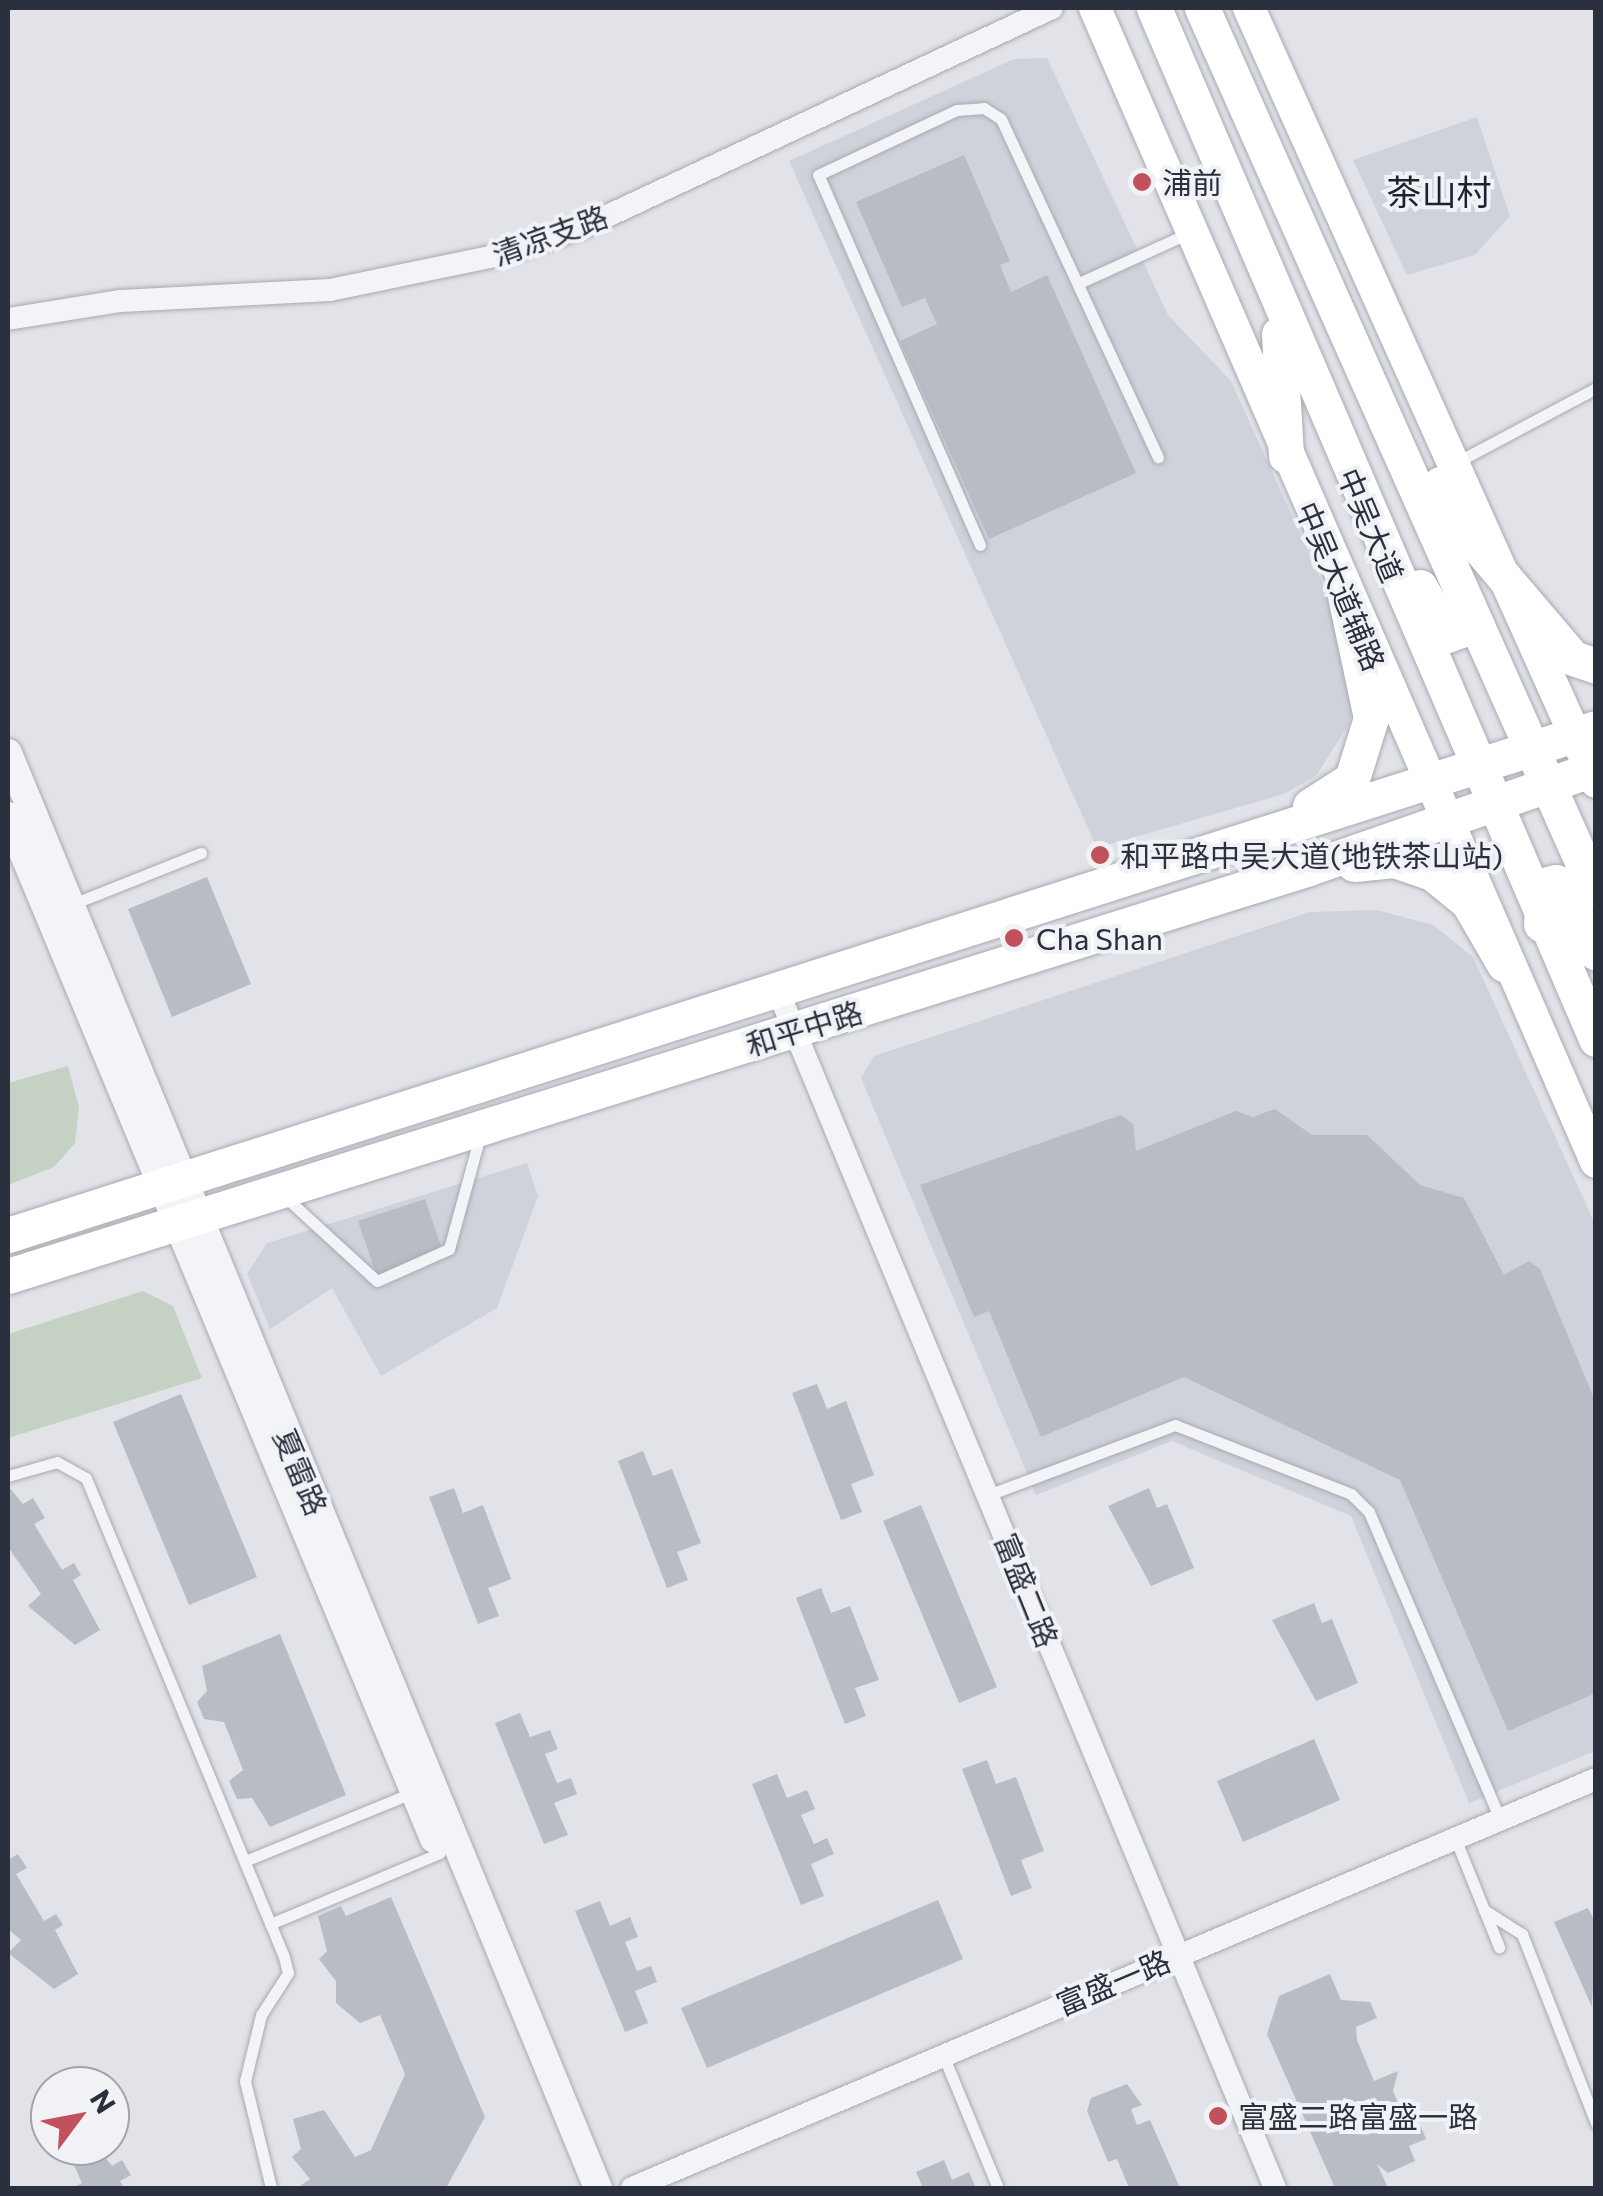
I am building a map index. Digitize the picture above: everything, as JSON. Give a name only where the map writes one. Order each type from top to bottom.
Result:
[{"type":"main road","name":"中吴大道辅路","points":[[1095,8],[1344,596],[1504,964],[1596,1162]]},
{"type":"main road","name":"中吴大道","points":[[1154,8],[1200,129],[1588,1024]]},
{"type":"main road","name":"中吴大道","points":[[1202,8],[1596,893]]},
{"type":"main road","points":[[1249,8],[1496,560],[1585,731],[1594,773]]},
{"type":"main road","points":[[1200,129],[1198,96],[1209,92],[1229,109],[1307,282],[1386,417]]},
{"type":"main road","points":[[1250,242],[1362,443],[1447,635],[1461,630],[1462,587]]},
{"type":"main road","points":[[1278,308],[1286,456]]},
{"type":"main road","points":[[1340,318],[1409,415],[1458,523],[1496,560],[1573,658],[1596,666]]},
{"type":"main road","points":[[1224,846],[1352,779],[1371,718],[1344,596]]},
{"type":"main road","name":"和平中路","points":[[8,1235],[1585,731]]},
{"type":"main road","name":"和平中路","points":[[8,1276],[796,1031],[1309,868],[1548,784],[1594,773]]},
{"type":"main road","points":[[1309,868],[1394,860],[1432,873],[1468,902],[1504,964]]},
{"type":"main road","points":[[1542,924],[1544,885],[1556,882],[1596,953]]},
{"type":"main road","points":[[1473,892],[1588,1024]]},
{"type":"street","name":"清凉支路","points":[[8,320],[121,301],[330,290],[504,254],[588,225],[1052,8]]},
{"type":"street","name":"夏雷路","points":[[8,753],[169,1185]]},
{"type":"street","name":"夏雷路","points":[[8,816],[169,1185],[414,1792],[583,2188]]},
{"type":"street","name":"富盛二路","points":[[778,991],[1275,2188]]},
{"type":"street","name":"夏雷路","points":[[184,1222],[598,2188]]},
{"type":"street","name":"富盛一路","points":[[632,2188],[1596,1779]]},
{"type":"lane","points":[[980,545],[818,175],[957,110],[984,108],[1012,134],[1158,457]]},
{"type":"lane","points":[[1079,283],[1191,232]]},
{"type":"lane","points":[[1453,464],[1596,388]]},
{"type":"lane","points":[[68,906],[200,854]]},
{"type":"lane","points":[[280,1192],[377,1282],[449,1249],[482,1128]]},
{"type":"lane","points":[[988,1495],[1175,1425],[1351,1494],[1369,1512],[1500,1819]]},
{"type":"lane","points":[[8,1476],[57,1462],[86,1478],[270,1924],[288,1974],[262,2014],[245,2081],[271,2188]]},
{"type":"lane","points":[[245,1861],[414,1792]]},
{"type":"lane","points":[[1455,1838],[1499,1947]]},
{"type":"lane","points":[[270,1924],[440,1852]]},
{"type":"lane","points":[[1484,1910],[1522,1934],[1596,2123]]},
{"type":"lane","points":[[943,2055],[998,2188]]},
{"type":"shaded area","points":[[1047,58],[1168,315],[1231,381],[1330,600],[1355,684],[1349,724],[1316,776],[1284,794],[1097,848],[789,161],[1014,59]]},
{"type":"shaded area","points":[[1477,117],[1510,216],[1475,255],[1407,275],[1353,160]]},
{"type":"shaded area","points":[[1377,910],[1433,925],[1473,957],[1595,1224],[1595,1751],[1469,1803],[1351,1516],[1172,1441],[1036,1495],[861,1078],[874,1056],[1310,912]]},
{"type":"shaded area","points":[[527,1163],[538,1196],[497,1308],[381,1376],[332,1288],[270,1329],[247,1274],[267,1243]]},
{"type":"green space","points":[[68,1066],[79,1107],[75,1143],[54,1167],[8,1185],[8,1083]]},
{"type":"green space","points":[[143,1291],[173,1306],[202,1378],[8,1438],[8,1334]]},
{"type":"building","points":[[964,155],[1010,261],[1000,265],[1011,292],[1047,275],[1136,473],[989,539],[900,341],[937,324],[925,298],[902,307],[856,202]]},
{"type":"building","points":[[207,877],[251,984],[172,1017],[128,909]]},
{"type":"building","points":[[1275,1109],[1312,1135],[1367,1135],[1420,1185],[1464,1198],[1504,1275],[1529,1261],[1540,1269],[1596,1403],[1596,1693],[1508,1731],[1400,1480],[1184,1377],[1041,1437],[989,1311],[974,1317],[920,1185],[1121,1115],[1133,1124],[1136,1151],[1236,1111],[1253,1117]]},
{"type":"building","points":[[425,1199],[444,1255],[377,1277],[358,1221]]},
{"type":"building","points":[[817,1384],[827,1409],[846,1401],[874,1475],[851,1484],[862,1512],[841,1520],[792,1393]]},
{"type":"building","points":[[181,1394],[257,1577],[189,1605],[113,1422]]},
{"type":"building","points":[[643,1451],[653,1476],[672,1469],[701,1543],[677,1552],[688,1580],[667,1588],[618,1461]]},
{"type":"building","points":[[8,1486],[23,1504],[33,1498],[45,1518],[34,1524],[62,1570],[74,1563],[81,1575],[73,1580],[100,1630],[75,1645],[28,1606],[41,1594],[8,1547]]},
{"type":"building","points":[[454,1488],[463,1513],[483,1505],[511,1579],[488,1588],[499,1616],[478,1624],[429,1497]]},
{"type":"building","points":[[1149,1488],[1157,1508],[1167,1504],[1194,1568],[1151,1586],[1108,1506]]},
{"type":"building","points":[[921,1505],[997,1687],[959,1703],[883,1521]]},
{"type":"building","points":[[821,1588],[831,1613],[850,1606],[879,1680],[855,1688],[866,1716],[845,1724],[796,1598]]},
{"type":"building","points":[[1314,1603],[1322,1623],[1332,1619],[1358,1683],[1316,1701],[1272,1620]]},
{"type":"building","points":[[280,1634],[346,1795],[270,1827],[252,1798],[237,1799],[229,1781],[243,1770],[224,1722],[204,1719],[197,1702],[207,1691],[202,1666]]},
{"type":"building","points":[[520,1713],[530,1737],[550,1730],[558,1749],[545,1754],[557,1783],[571,1778],[577,1794],[554,1803],[568,1835],[544,1844],[495,1723]]},
{"type":"building","points":[[1314,1739],[1340,1800],[1243,1842],[1217,1781]]},
{"type":"building","points":[[987,1760],[996,1784],[1016,1777],[1044,1851],[1021,1860],[1032,1888],[1011,1896],[962,1769]]},
{"type":"building","points":[[777,1774],[787,1798],[807,1790],[815,1809],[801,1815],[814,1844],[827,1838],[834,1854],[811,1864],[824,1896],[801,1905],[752,1784]]},
{"type":"building","points":[[18,1854],[27,1868],[16,1874],[44,1921],[56,1914],[63,1925],[55,1930],[78,1974],[54,1989],[8,1953],[21,1940],[8,1929],[8,1860]]},
{"type":"building","points":[[391,1897],[485,2117],[446,2188],[297,2188],[310,2179],[292,2157],[301,2149],[293,2119],[324,2110],[355,2157],[371,2150],[405,2074],[380,2015],[360,2023],[336,2003],[336,1981],[319,1959],[327,1951],[318,1916],[341,1906],[346,1916]]},
{"type":"building","points":[[938,1900],[963,1959],[707,2068],[681,2008]]},
{"type":"building","points":[[600,1901],[610,1926],[630,1917],[638,1937],[625,1942],[637,1971],[651,1966],[657,1982],[635,1991],[648,2023],[625,2032],[575,1911]]},
{"type":"building","points":[[1588,1908],[1596,1924],[1592,2007],[1554,1922]]},
{"type":"building","points":[[1330,1974],[1341,2000],[1370,2002],[1377,2018],[1356,2027],[1357,2040],[1374,2081],[1398,2071],[1393,2091],[1408,2128],[1420,2124],[1426,2139],[1409,2146],[1415,2161],[1388,2173],[1377,2164],[1388,2188],[1335,2188],[1267,2034],[1279,1996]]},
{"type":"building","points":[[1127,2084],[1142,2105],[1131,2109],[1137,2125],[1150,2120],[1180,2188],[1129,2188],[1117,2159],[1108,2162],[1087,2111],[1091,2098]]},
{"type":"building","points":[[944,2160],[952,2180],[969,2172],[976,2188],[923,2188],[916,2172]]},
{"type":"building","points":[[74,2166],[126,2166],[131,2175],[120,2181],[124,2188],[72,2188],[82,2183]]},
{"type":"place","name":"浦前","points":[[1142,182]]},
{"type":"place","name":"和平路中吴大道(地铁茶山站)","points":[[1100,855]]},
{"type":"place","name":"Cha Shan","points":[[1014,938]]},
{"type":"place","name":"富盛二路富盛一路","points":[[1218,2116]]},
{"type":"district","name":"茶山村","points":[[1439,191]]}]
